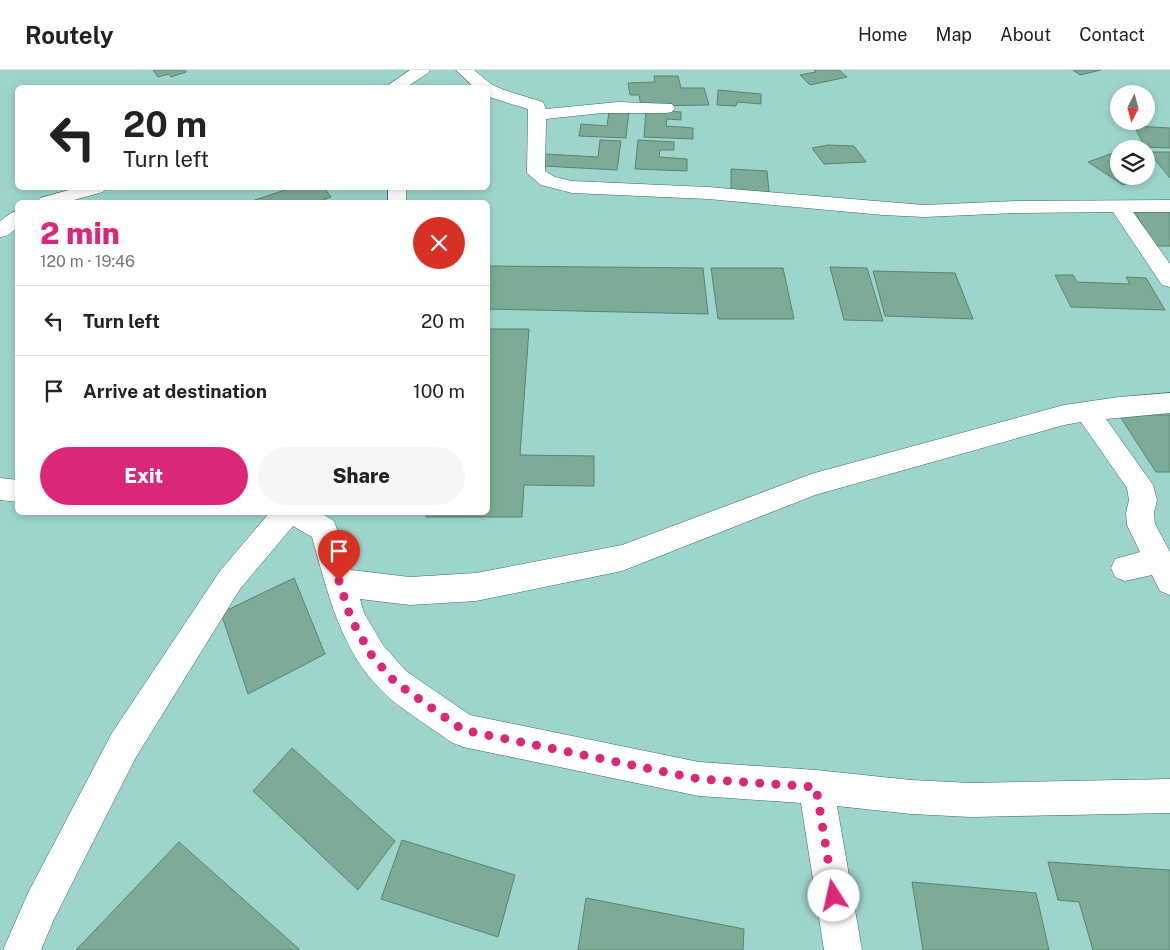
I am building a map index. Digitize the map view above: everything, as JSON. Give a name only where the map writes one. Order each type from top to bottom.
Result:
[{"type":"street","points":[[399,85],[422,70]]},
{"type":"street","points":[[464,70],[483,85]]},
{"type":"street","points":[[490,90],[537,106],[536,173],[548,181],[572,188],[725,194],[924,211],[1016,207],[1170,206]]},
{"type":"street","points":[[538,115],[572,110],[629,107],[666,108]]},
{"type":"street","points":[[54,200],[89,190]]},
{"type":"street","points":[[1118,206],[1170,280]]},
{"type":"street","points":[[0,230],[15,219]]},
{"type":"street","points":[[339,581],[410,592],[476,587],[622,558],[811,485],[1064,415],[1170,403]]},
{"type":"street","points":[[1087,412],[1140,485],[1143,500],[1140,513],[1141,525],[1170,582]]},
{"type":"street","points":[[0,489],[15,491]]},
{"type":"street","points":[[22,950],[41,906],[124,745],[230,580],[284,515]]},
{"type":"street","points":[[294,515],[302,517],[324,530],[351,619],[372,656],[395,682],[463,730],[699,779],[816,787],[911,797],[971,800],[1170,796]]},
{"type":"street","points":[[1125,568],[1151,562],[1156,554]]},
{"type":"street","points":[[816,787],[843,950]]},
{"type":"building","points":[[153,70],[185,70],[186,72],[171,77],[169,74],[158,77]]},
{"type":"building","points":[[814,70],[839,70],[847,77],[810,85],[800,75],[816,72]]},
{"type":"building","points":[[1073,70],[1101,70],[1080,75]]},
{"type":"building","points":[[654,76],[678,76],[681,88],[704,88],[709,105],[641,106],[639,95],[630,95],[628,83],[655,82]]},
{"type":"building","points":[[718,90],[761,94],[761,104],[737,102],[736,106],[717,105]]},
{"type":"building","points":[[646,110],[681,112],[681,120],[667,119],[666,126],[693,128],[693,139],[644,137]]},
{"type":"building","points":[[609,111],[629,111],[626,138],[579,136],[581,124],[607,126]]},
{"type":"building","points":[[1155,127],[1170,128],[1170,148],[1155,147],[1155,140],[1141,140],[1136,130],[1155,130]]},
{"type":"building","points":[[600,140],[621,141],[617,170],[543,166],[545,154],[598,157]]},
{"type":"building","points":[[638,140],[674,142],[674,150],[660,150],[659,157],[687,159],[687,171],[635,169]]},
{"type":"building","points":[[828,145],[854,146],[866,162],[824,164],[812,148]]},
{"type":"building","points":[[1155,152],[1170,152],[1170,178],[1155,159]]},
{"type":"building","points":[[1110,154],[1110,176],[1088,162]]},
{"type":"building","points":[[731,169],[767,171],[769,192],[731,190]]},
{"type":"building","points":[[285,190],[326,190],[331,197],[323,200],[255,200]]},
{"type":"building","points":[[1170,207],[1170,246],[1155,246],[1133,209]]},
{"type":"building","points":[[490,266],[703,268],[708,314],[490,309]]},
{"type":"building","points":[[830,267],[867,268],[883,321],[844,320]]},
{"type":"building","points":[[711,268],[783,268],[794,319],[718,319]]},
{"type":"building","points":[[873,271],[955,273],[973,319],[885,316]]},
{"type":"building","points":[[1055,275],[1073,275],[1077,282],[1130,284],[1126,277],[1146,278],[1165,310],[1071,307]]},
{"type":"building","points":[[490,329],[529,329],[520,455],[594,456],[594,486],[524,485],[522,517],[426,517],[426,515],[490,515]]},
{"type":"building","points":[[1119,415],[1170,415],[1170,472],[1156,472]]},
{"type":"building","points":[[294,578],[325,654],[248,694],[221,613]]},
{"type":"building","points":[[292,748],[395,841],[358,890],[253,791]]},
{"type":"building","points":[[402,840],[515,875],[498,937],[381,899]]},
{"type":"building","points":[[179,842],[299,949],[76,950]]},
{"type":"building","points":[[1048,862],[1170,870],[1170,950],[1093,950],[1079,902],[1058,900]]},
{"type":"building","points":[[912,882],[1036,893],[1049,950],[923,950]]},
{"type":"building","points":[[586,898],[744,929],[743,950],[578,950]]},
{"type":"route","points":[[339,581],[351,619],[372,656],[395,682],[463,730],[699,779],[816,787],[834,896]]}]
